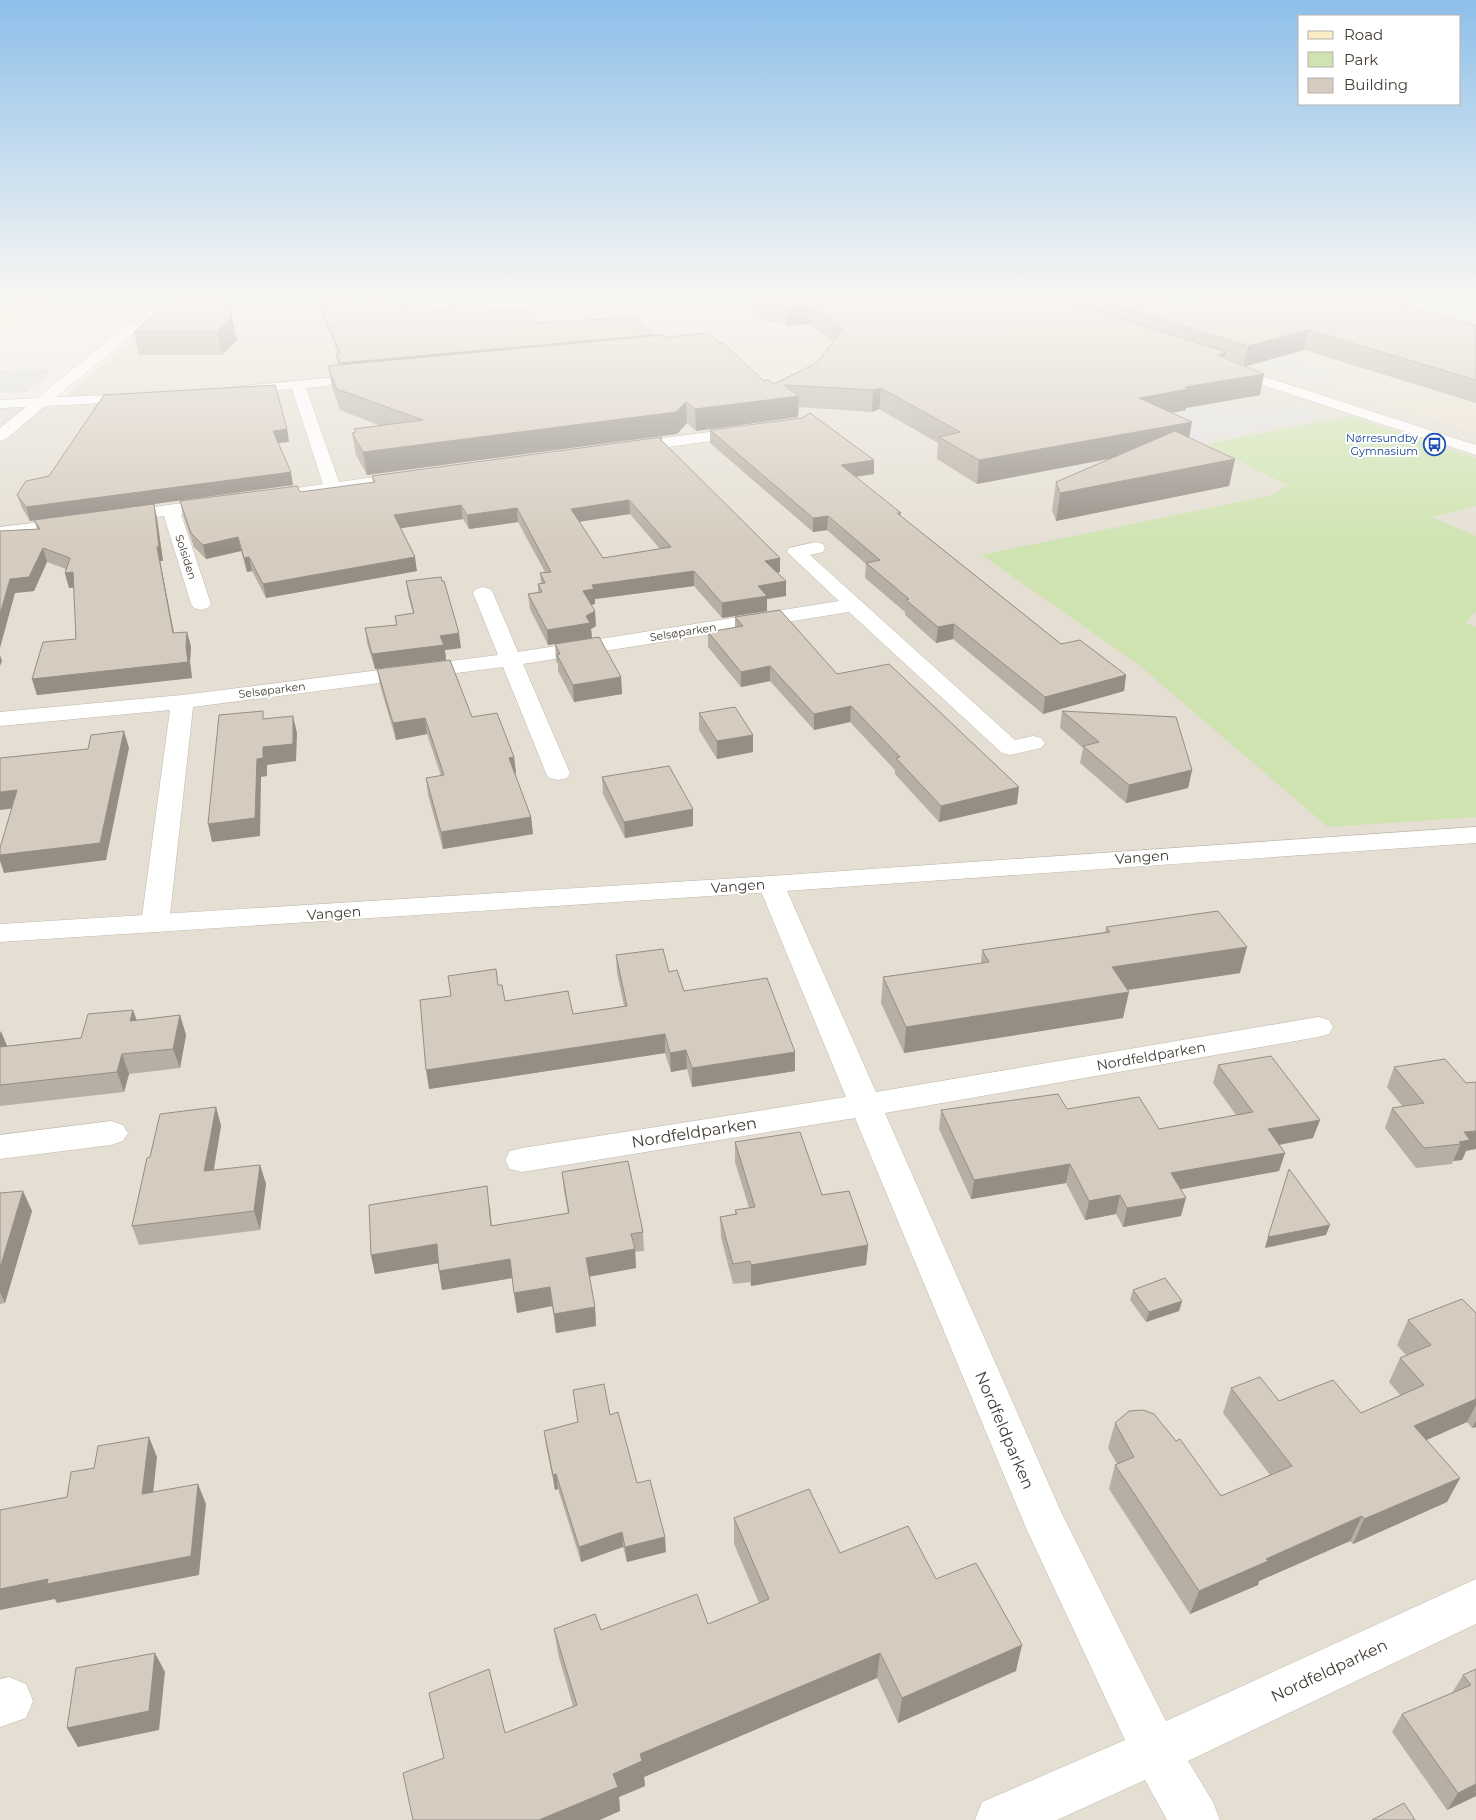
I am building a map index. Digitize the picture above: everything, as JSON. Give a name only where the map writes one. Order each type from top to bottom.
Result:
[{"type":"street","points":[[0,436],[68,380]]},
{"type":"street","points":[[219,392],[345,380]]},
{"type":"street","points":[[1262,380],[1476,450]]},
{"type":"street","points":[[298,385],[334,488]]},
{"type":"street","points":[[0,404],[39,404],[150,397]]},
{"type":"street","points":[[606,451],[762,430]]},
{"type":"street","points":[[257,498],[431,475]]},
{"type":"street","points":[[0,532],[238,501]]},
{"type":"street","name":"Solsiden","points":[[171,510],[201,604]]},
{"type":"street","points":[[816,548],[796,552],[1010,748],[1033,743]]},
{"type":"street","points":[[483,593],[558,774]]},
{"type":"street","name":"Selsøparken","points":[[0,719],[182,702],[511,660],[854,605]]},
{"type":"street","points":[[156,924],[158,893],[182,702]]},
{"type":"street","name":"Vangen","points":[[0,933],[771,884],[1476,835]]},
{"type":"street","name":"Nordfeldparken","points":[[771,884],[1047,1528],[1155,1751],[1194,1820]]},
{"type":"street","name":"Nordfeldparken","points":[[522,1160],[1318,1027]]},
{"type":"street","points":[[0,1147],[111,1132]]},
{"type":"street","name":"Nordfeldparken","points":[[1000,1820],[1155,1751],[1476,1602]]},
{"type":"shaded area","points":[[0,380],[41,380],[27,392],[0,393]]},
{"type":"shaded area","points":[[85,380],[1476,380],[1476,1820],[0,1820],[0,451]]},
{"type":"shaded area","points":[[1304,380],[1476,380],[1476,432]]},
{"type":"shaded area","points":[[1304,380],[1334,380],[1317,384]]},
{"type":"shaded area","points":[[1190,394],[1229,411],[1253,407],[1264,412],[1301,405],[1332,416],[1203,441],[1179,439],[1157,416],[1183,411]]},
{"type":"shaded area","points":[[52,407],[0,451],[0,408]]},
{"type":"green space","points":[[1350,416],[1476,458],[1476,506],[1432,517],[1476,536],[1476,611],[1465,623],[1476,627],[1476,817],[1328,827],[1139,665],[982,555],[1272,495],[1287,485],[1206,444]]},
{"type":"building","points":[[333,380],[763,380],[768,380],[774,384],[782,380],[1228,380],[1185,387],[1189,389],[1139,398],[1192,422],[979,460],[939,437],[960,432],[881,388],[873,390],[784,385],[799,396],[695,409],[686,402],[676,412],[363,452],[352,433],[356,432],[354,429],[423,420],[337,389]]},
{"type":"building","points":[[275,385],[287,429],[273,431],[291,472],[26,507],[17,495],[26,481],[49,476],[104,395]]},
{"type":"building","points":[[810,413],[874,460],[841,465],[901,513],[897,513],[1061,644],[1080,640],[1126,675],[1045,697],[954,624],[938,627],[906,600],[909,599],[866,563],[880,560],[828,516],[813,518],[710,430],[802,418]]},
{"type":"building","points":[[1175,431],[1235,459],[1060,493],[1056,482]]},
{"type":"building","points":[[662,437],[660,439],[780,558],[765,561],[786,581],[758,586],[767,596],[722,603],[694,571],[592,585],[594,589],[583,591],[595,611],[586,616],[590,623],[547,630],[528,594],[542,592],[538,584],[545,583],[540,573],[551,572],[517,508],[467,515],[461,505],[394,515],[415,557],[263,584],[249,557],[244,558],[238,537],[203,545],[191,533],[180,501],[297,486],[300,492],[375,482],[372,476]],"holes":[[[629,500],[671,547],[603,558],[571,509]]]},
{"type":"building","points":[[154,504],[159,547],[157,547],[173,633],[187,632],[188,662],[32,679],[43,642],[76,639],[73,572],[65,573],[70,558],[43,548],[29,577],[10,579],[0,614],[0,531],[40,529],[34,520]]},
{"type":"building","points":[[441,577],[442,581],[444,581],[459,633],[440,636],[444,645],[372,654],[365,628],[397,625],[395,616],[414,613],[406,581]]},
{"type":"building","points":[[780,610],[837,674],[889,664],[1019,787],[941,806],[896,758],[900,757],[851,706],[814,714],[770,666],[741,672],[708,632],[743,626],[735,617]]},
{"type":"building","points":[[599,637],[621,677],[573,685],[557,655],[560,654],[555,644]]},
{"type":"building","points":[[450,660],[472,717],[497,713],[514,757],[509,758],[531,817],[441,832],[426,778],[444,775],[425,718],[393,723],[377,669]]},
{"type":"building","points":[[735,707],[753,735],[717,741],[699,713]]},
{"type":"building","points":[[263,711],[263,719],[293,716],[293,744],[263,747],[263,758],[257,759],[255,818],[208,824],[219,715]]},
{"type":"building","points":[[1062,711],[1176,717],[1192,770],[1129,785],[1083,746],[1099,742]]},
{"type":"building","points":[[124,731],[100,843],[0,855],[0,848],[17,790],[0,792],[0,758],[88,749],[91,735]]},
{"type":"building","points":[[669,766],[693,809],[624,822],[602,777]]},
{"type":"building","points":[[1218,911],[1247,947],[1112,967],[1129,992],[906,1027],[883,977],[989,962],[982,950],[1110,932],[1106,927]]},
{"type":"building","points":[[663,949],[669,972],[677,970],[684,991],[767,978],[795,1052],[692,1068],[686,1050],[670,1053],[665,1034],[426,1070],[420,1000],[451,996],[448,976],[496,969],[498,985],[502,985],[505,1001],[568,991],[573,1014],[627,1006],[616,955]]},
{"type":"building","points":[[133,1010],[130,1021],[180,1015],[173,1049],[122,1054],[117,1072],[0,1085],[0,1047],[81,1038],[88,1014]]},
{"type":"building","points":[[1271,1056],[1320,1120],[1268,1129],[1285,1153],[1171,1173],[1186,1198],[1127,1208],[1120,1195],[1089,1201],[1070,1164],[974,1180],[941,1110],[1058,1094],[1067,1109],[1139,1097],[1159,1129],[1253,1112],[1218,1065]]},
{"type":"building","points":[[1445,1059],[1466,1083],[1476,1082],[1476,1131],[1464,1132],[1470,1140],[1459,1142],[1461,1144],[1424,1148],[1392,1108],[1424,1103],[1394,1067]]},
{"type":"building","points":[[216,1107],[204,1171],[260,1165],[254,1211],[132,1226],[147,1158],[150,1157],[160,1114]]},
{"type":"building","points":[[800,1132],[822,1195],[849,1191],[868,1245],[751,1265],[750,1261],[733,1264],[720,1217],[737,1214],[735,1210],[755,1207],[735,1142]]},
{"type":"building","points":[[628,1161],[643,1232],[631,1234],[635,1249],[586,1258],[595,1307],[554,1314],[550,1287],[514,1293],[510,1259],[439,1271],[437,1244],[371,1255],[369,1205],[487,1186],[491,1226],[569,1213],[562,1172]]},
{"type":"building","points":[[1289,1169],[1330,1225],[1268,1237]]},
{"type":"building","points":[[23,1191],[0,1268],[0,1193]]},
{"type":"building","points":[[1165,1278],[1182,1301],[1149,1312],[1133,1290]]},
{"type":"building","points":[[1462,1299],[1476,1313],[1476,1399],[1414,1426],[1460,1478],[1364,1519],[1362,1516],[1266,1559],[1268,1561],[1199,1591],[1115,1465],[1134,1457],[1115,1423],[1129,1411],[1143,1410],[1154,1414],[1176,1441],[1180,1439],[1221,1496],[1292,1466],[1231,1388],[1260,1377],[1279,1401],[1333,1380],[1361,1413],[1424,1385],[1400,1358],[1431,1345],[1408,1320]]},
{"type":"building","points":[[604,1384],[610,1415],[618,1412],[637,1483],[650,1480],[665,1537],[625,1547],[622,1532],[579,1547],[556,1474],[553,1475],[544,1431],[578,1422],[573,1390]]},
{"type":"building","points":[[149,1437],[142,1494],[198,1484],[191,1556],[47,1584],[48,1579],[0,1589],[0,1510],[67,1497],[71,1472],[94,1468],[98,1446]]},
{"type":"building","points":[[809,1489],[840,1553],[908,1526],[936,1579],[976,1563],[1022,1645],[902,1698],[880,1653],[640,1754],[642,1761],[613,1774],[618,1787],[539,1820],[413,1820],[403,1773],[444,1758],[429,1693],[489,1669],[505,1733],[577,1705],[554,1629],[595,1614],[601,1630],[697,1594],[708,1624],[769,1599],[734,1518]]},
{"type":"building","points":[[155,1653],[149,1711],[67,1728],[76,1668]]},
{"type":"building","points":[[1476,1669],[1476,1784],[1458,1793],[1402,1714],[1471,1685],[1463,1675]]},
{"type":"building","points":[[1404,1803],[1415,1820],[1372,1820]]},
{"type":"place","name":"Nørresundby Gymnasium","points":[[1434,444]]}]
